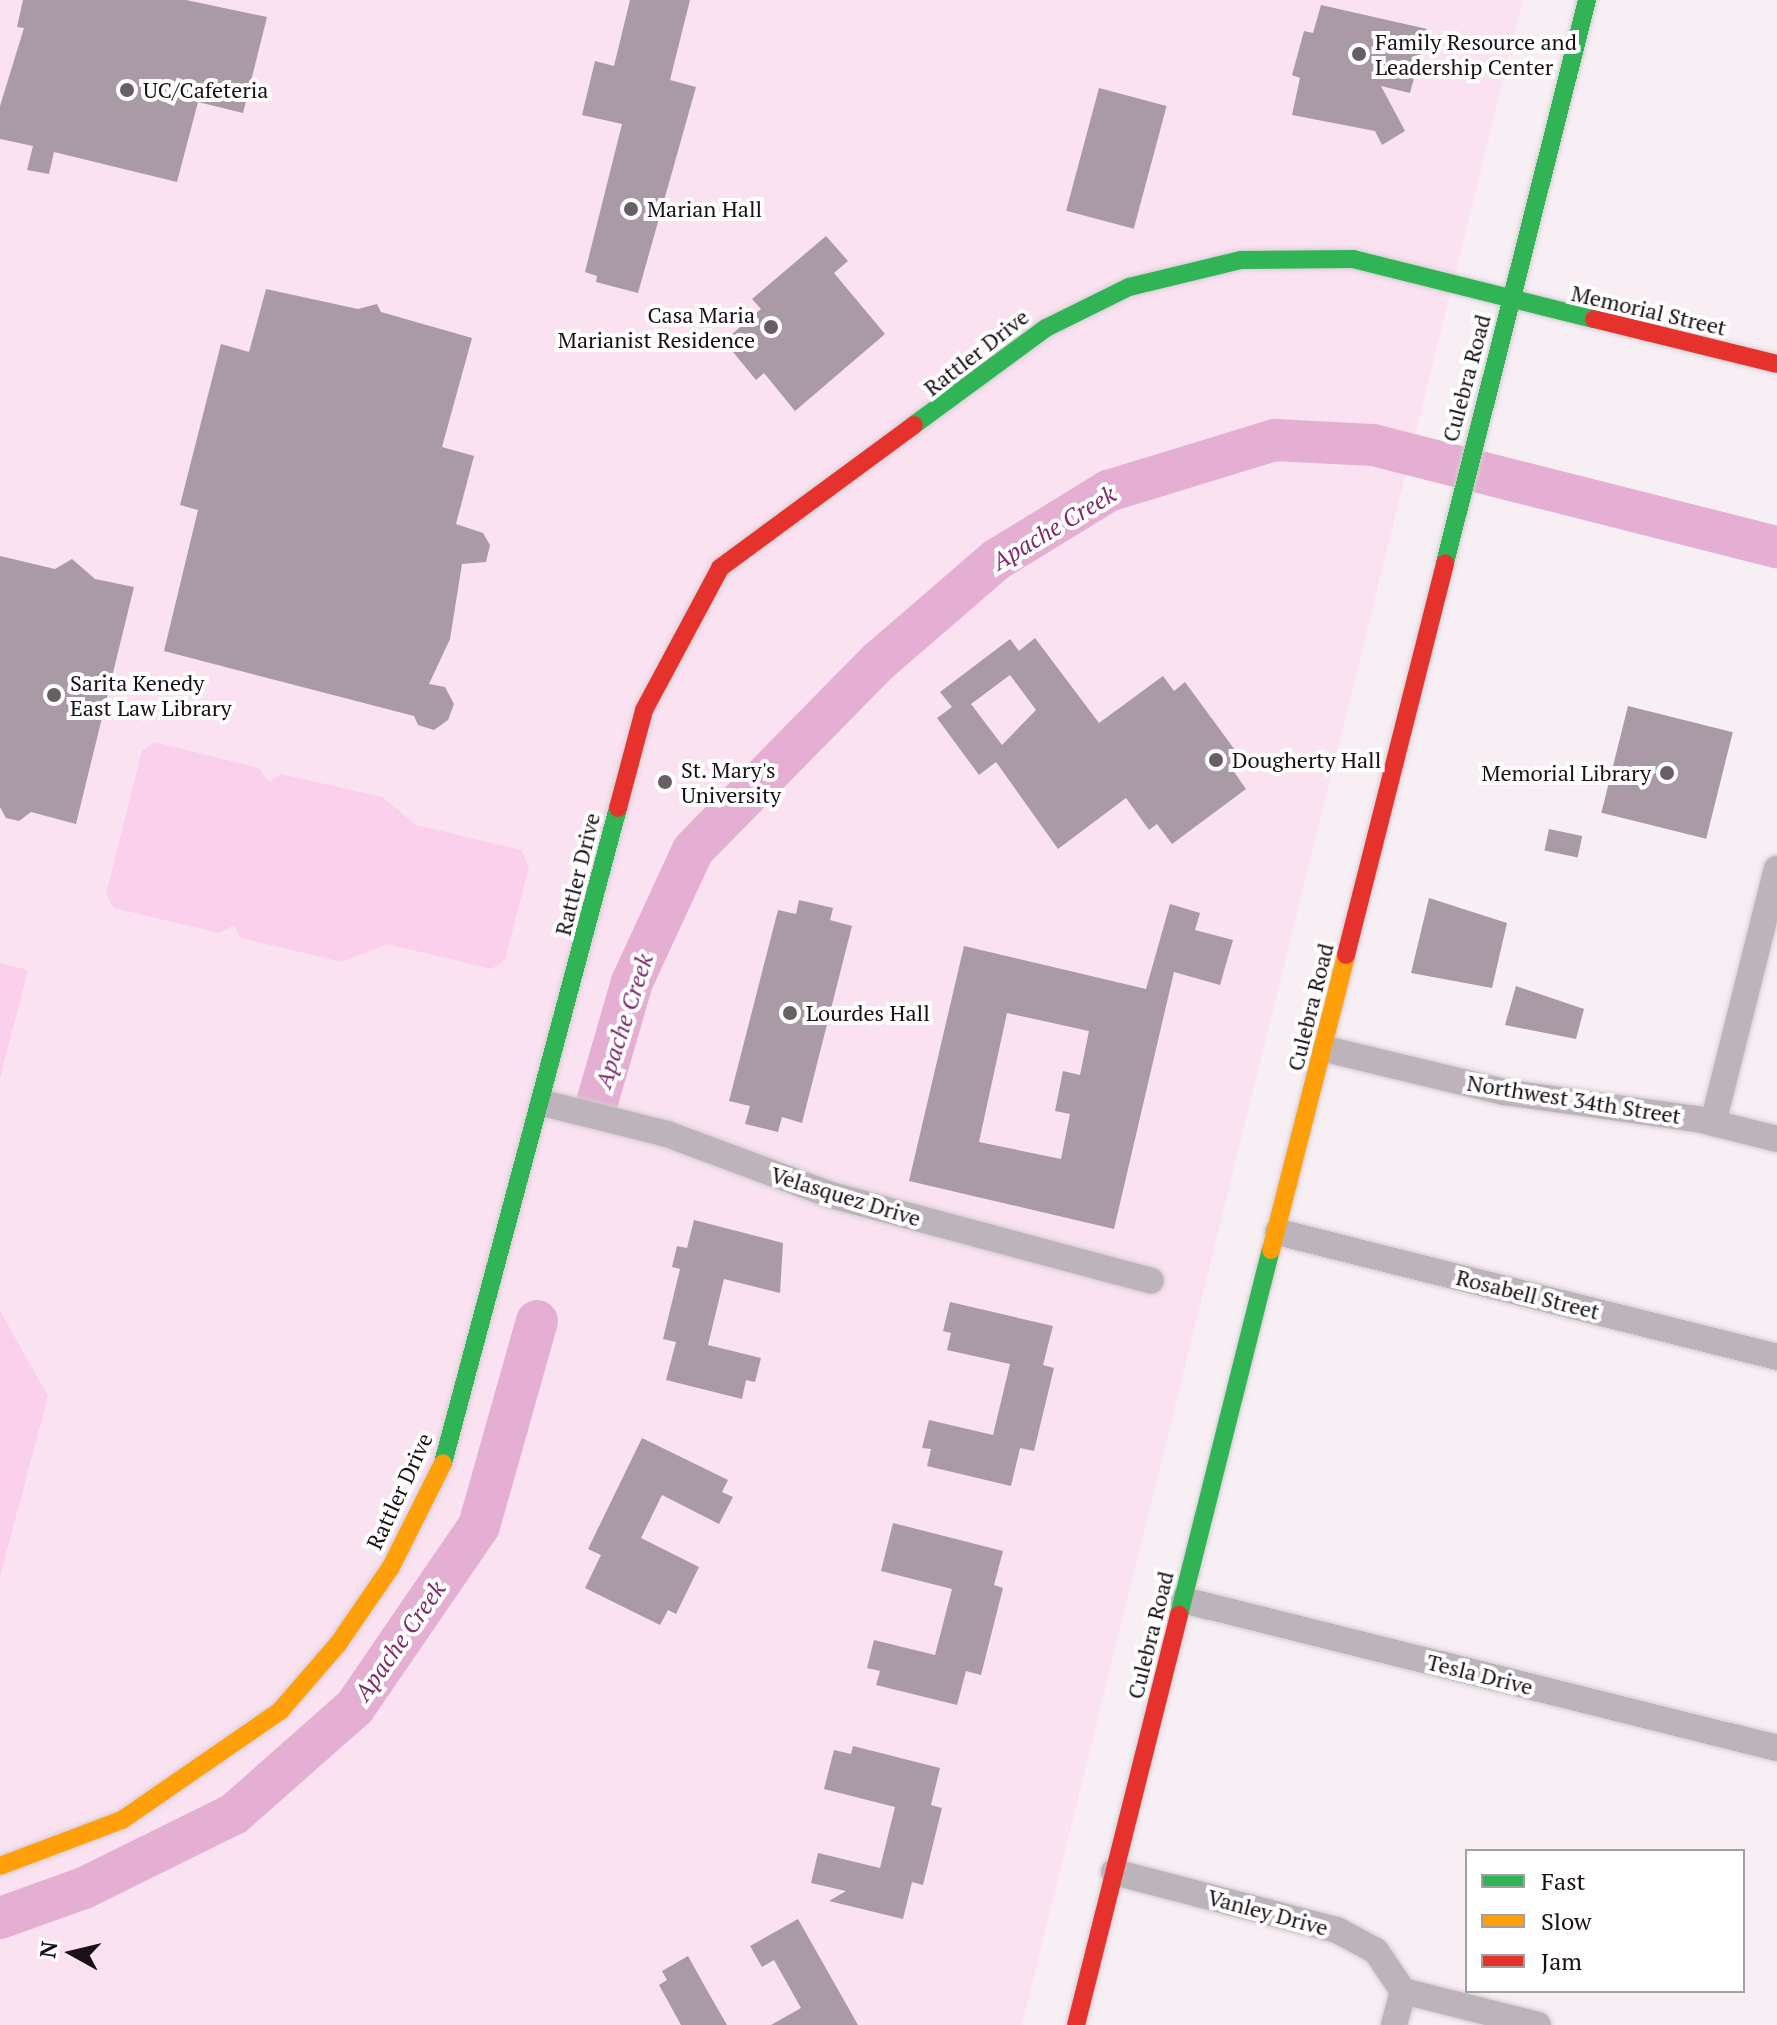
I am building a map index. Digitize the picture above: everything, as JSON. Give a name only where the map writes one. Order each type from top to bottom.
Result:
[{"type":"street","name":"Culebra Road","points":[[1076,2025],[1325,1049],[1477,429],[1587,0]]},
{"type":"street","name":"Rattler Drive","points":[[0,1866],[122,1820],[207,1767],[280,1711],[338,1644],[391,1567],[444,1462],[543,1103],[644,710],[720,568],[1046,328],[1129,287],[1241,260],[1353,259],[1511,302]]},
{"type":"street","name":"Memorial Street","points":[[1511,302],[1777,364]]},
{"type":"street","points":[[1713,1123],[1777,869]]},
{"type":"street","name":"Northwest 34th Street","points":[[1325,1049],[1504,1092],[1713,1123],[1777,1139]]},
{"type":"street","name":"Velasquez Drive","points":[[543,1103],[667,1134],[831,1195],[1151,1281]]},
{"type":"street","name":"Rosabell Street","points":[[1278,1232],[1777,1357]]},
{"type":"street","name":"Tesla Drive","points":[[1183,1600],[1777,1748]]},
{"type":"street","name":"Vanley Drive","points":[[1114,1872],[1337,1930],[1376,1951],[1403,1991]]},
{"type":"street","points":[[1394,2025],[1403,1991],[1538,2025]]},
{"type":"shaded area","name":"St. Mary's University","points":[[0,0],[1523,0],[1022,2025],[0,2025]]},
{"type":"shaded area","points":[[154,742],[259,768],[269,782],[281,774],[382,797],[416,825],[521,850],[529,867],[505,959],[492,969],[387,944],[342,962],[241,938],[234,925],[219,933],[114,908],[106,894],[142,751]]},
{"type":"shaded area","points":[[0,963],[28,970],[0,1078]]},
{"type":"shaded area","points":[[0,1311],[48,1396],[0,1576]]},
{"type":"building","name":"UC/Cafeteria","points":[[23,0],[186,0],[267,17],[243,113],[198,102],[177,182],[54,152],[49,174],[27,170],[33,146],[0,139],[0,106],[24,28],[17,27]]},
{"type":"building","name":"Marian Hall","points":[[630,0],[690,0],[670,80],[696,87],[638,293],[596,282],[597,276],[585,272],[622,124],[582,115],[595,61],[614,66]]},
{"type":"building","name":"Family Resource and Leadership Center","points":[[1321,5],[1427,29],[1410,93],[1381,86],[1405,131],[1382,145],[1375,131],[1292,115],[1300,78],[1292,75],[1304,31],[1313,33]]},
{"type":"building","points":[[1099,88],[1167,106],[1134,229],[1066,211]]},
{"type":"building","name":"Casa Maria Marianist Residence","points":[[826,236],[848,261],[834,273],[885,334],[795,411],[764,373],[756,380],[724,341],[761,309],[752,299]]},
{"type":"building","points":[[266,289],[358,309],[377,304],[381,312],[472,338],[442,447],[474,456],[456,524],[483,533],[490,545],[486,562],[462,564],[450,639],[429,684],[445,687],[454,704],[448,720],[434,730],[418,725],[414,716],[164,651],[198,510],[180,505],[221,344],[249,352]]},
{"type":"building","name":"Sarita Kenedy East Law Library","points":[[0,556],[55,569],[72,559],[95,579],[134,587],[76,824],[31,812],[19,821],[6,818],[0,807]]},
{"type":"building","points":[[1035,638],[1099,723],[1163,676],[1174,691],[1185,682],[1243,761],[1232,769],[1246,789],[1172,844],[1157,824],[1149,830],[1126,798],[1058,849],[996,762],[979,775],[937,718],[952,707],[940,692],[1010,639],[1019,651]],"holes":[[[1010,675],[1036,710],[1002,745],[971,704]]]},
{"type":"building","name":"Memorial Library","points":[[1628,706],[1733,732],[1706,839],[1601,813]]},
{"type":"building","points":[[1549,829],[1582,836],[1578,858],[1544,851]]},
{"type":"building","points":[[1429,898],[1507,923],[1492,988],[1411,973]]},
{"type":"building","name":"Lourdes Hall","points":[[799,900],[833,908],[830,920],[852,926],[802,1123],[782,1117],[778,1132],[745,1124],[750,1106],[729,1101],[778,910],[796,914]]},
{"type":"building","points":[[1170,904],[1200,913],[1195,930],[1233,940],[1220,985],[1174,972],[1114,1229],[909,1181],[964,946],[1146,989]],"holes":[[[1007,1013],[1089,1031],[1080,1075],[1063,1071],[1055,1111],[1070,1114],[1061,1159],[979,1142]]]},
{"type":"building","points":[[1516,986],[1584,1009],[1576,1039],[1505,1025]]},
{"type":"building","points":[[694,1220],[783,1243],[780,1293],[724,1279],[708,1345],[761,1358],[755,1382],[746,1380],[742,1399],[666,1380],[676,1342],[663,1339],[680,1269],[672,1267],[677,1246],[687,1248]]},
{"type":"building","points":[[950,1302],[1053,1326],[1043,1365],[1054,1368],[1034,1451],[1020,1448],[1011,1486],[927,1466],[931,1449],[922,1448],[929,1420],[993,1435],[1010,1364],[947,1350],[951,1333],[943,1331]]},
{"type":"building","points":[[642,1438],[728,1480],[722,1492],[733,1497],[719,1524],[662,1495],[641,1538],[699,1567],[676,1614],[668,1610],[660,1625],[585,1588],[601,1555],[588,1549]]},
{"type":"building","points":[[893,1523],[1003,1551],[994,1585],[1003,1588],[981,1675],[966,1671],[957,1705],[876,1685],[880,1671],[867,1668],[874,1640],[935,1655],[952,1589],[881,1571]]},
{"type":"building","points":[[853,1746],[940,1768],[931,1805],[942,1808],[923,1885],[912,1882],[903,1919],[829,1901],[846,1891],[811,1883],[818,1853],[880,1868],[895,1807],[824,1789],[834,1750],[851,1754]]},
{"type":"building","points":[[798,1919],[858,2025],[771,2025],[801,2008],[774,1960],[762,1967],[750,1946]]},
{"type":"building","points":[[688,1956],[727,2025],[681,2025],[659,1985],[667,1980],[662,1971]]},
{"type":"waterway","name":"Apache Creek","points":[[598,1099],[632,982],[693,850],[879,661],[996,560],[1108,491],[1275,440],[1373,445],[1777,547]]},
{"type":"waterway","name":"Apache Creek","points":[[0,1918],[84,1888],[234,1814],[355,1707],[479,1526],[537,1321]]},
{"type":"traffic: fast","points":[[1445,563],[1587,0]]},
{"type":"traffic: fast","points":[[914,425],[1046,328],[1129,287],[1241,260],[1353,259],[1594,319]]},
{"type":"traffic: fast","points":[[443,1463],[618,808]]},
{"type":"traffic: fast","points":[[1179,1615],[1271,1250]]},
{"type":"traffic: slow","points":[[1271,1250],[1346,955]]},
{"type":"traffic: slow","points":[[0,1866],[122,1820],[280,1711],[338,1644],[391,1567],[443,1463]]},
{"type":"traffic: jam","points":[[1594,319],[1777,364]]},
{"type":"traffic: jam","points":[[618,808],[644,710],[720,568],[914,425]]},
{"type":"traffic: jam","points":[[1346,955],[1445,563]]},
{"type":"traffic: jam","points":[[1076,2025],[1179,1615]]},
{"type":"place","name":"Family Resource and Leadership Center","points":[[1359,54]]},
{"type":"place","name":"UC/Cafeteria","points":[[127,90]]},
{"type":"place","name":"Marian Hall","points":[[631,209]]},
{"type":"place","name":"Casa Maria Marianist Residence","points":[[771,327]]},
{"type":"place","name":"Sarita Kenedy East Law Library","points":[[54,695]]},
{"type":"place","name":"Dougherty Hall","points":[[1216,760]]},
{"type":"place","name":"Memorial Library","points":[[1667,773]]},
{"type":"place","name":"St. Mary's University","points":[[665,782]]},
{"type":"place","name":"Lourdes Hall","points":[[790,1013]]}]
